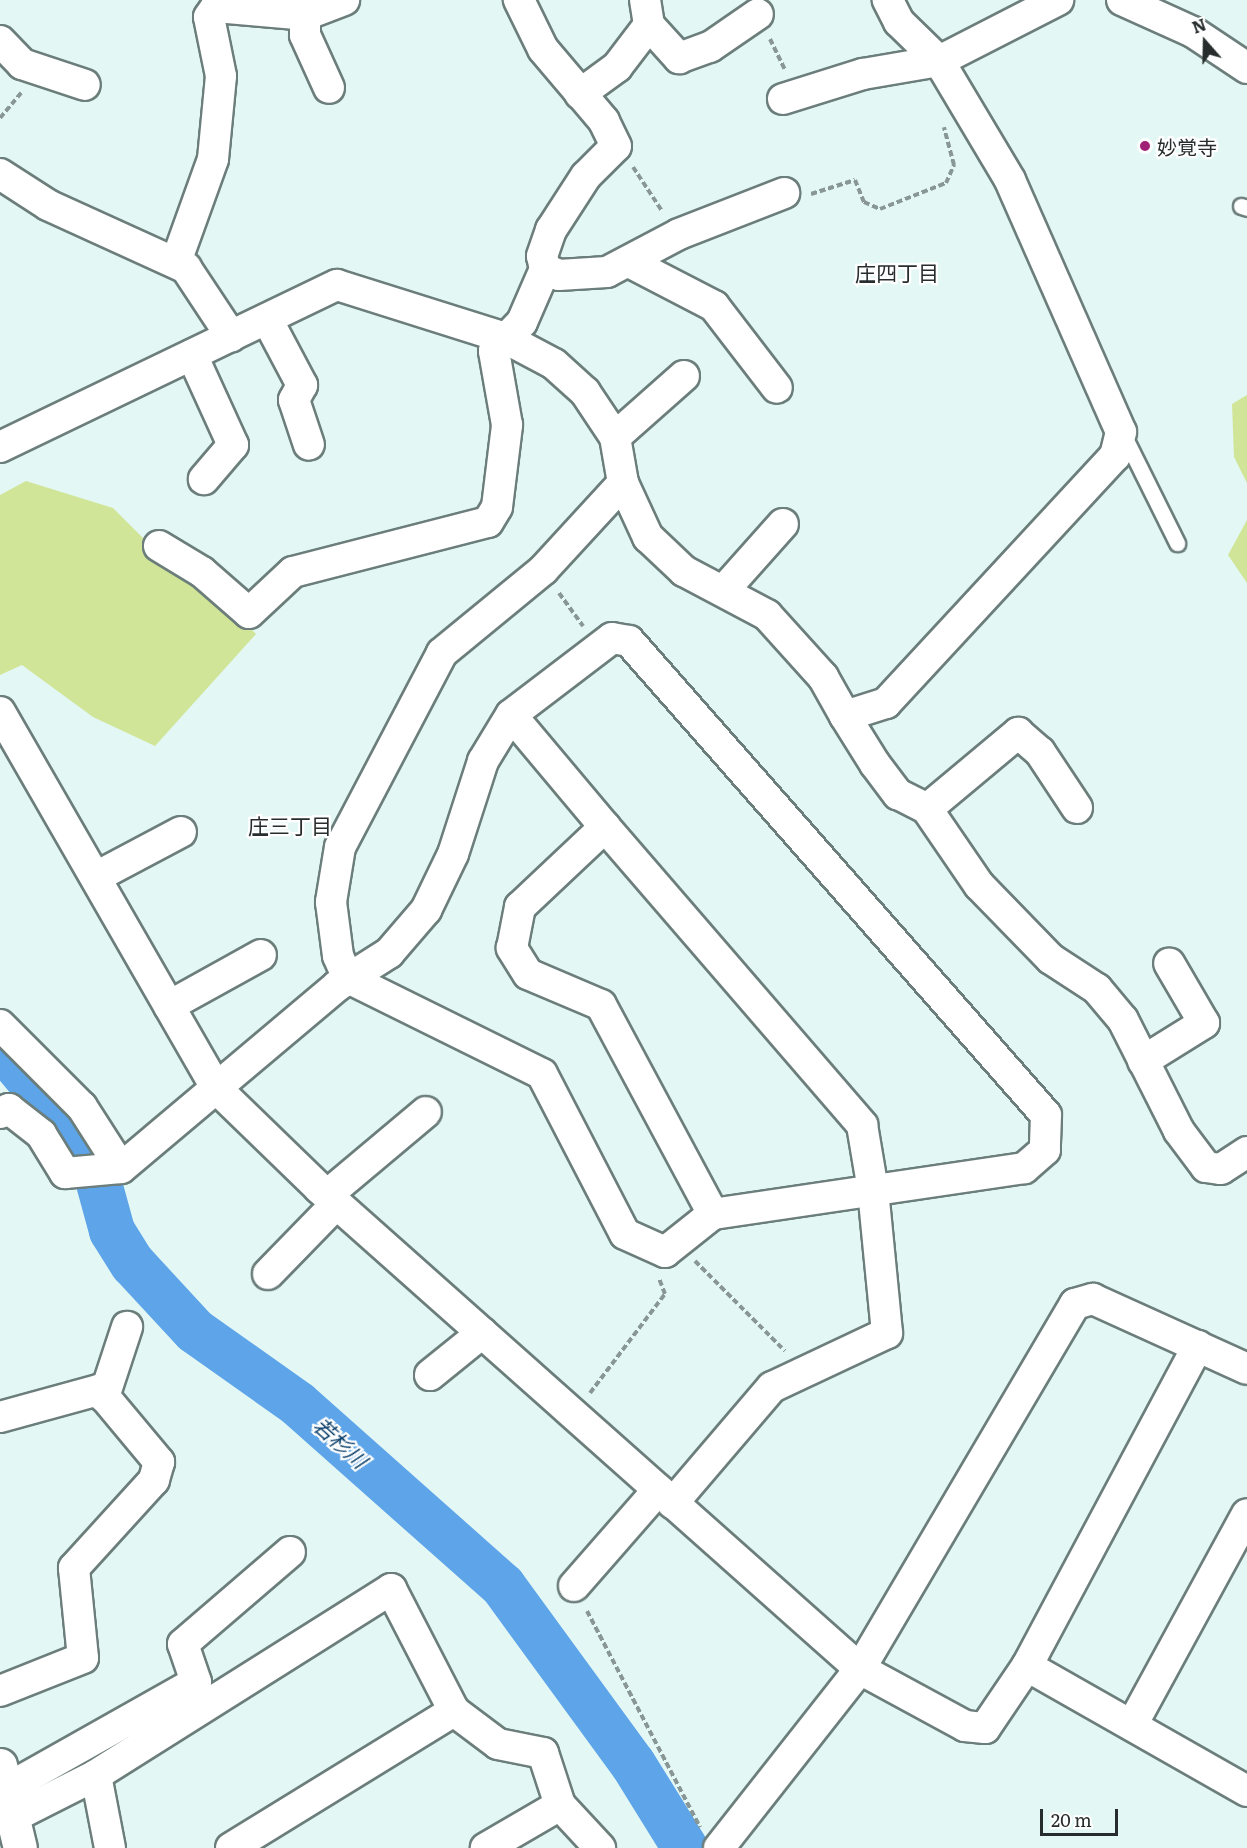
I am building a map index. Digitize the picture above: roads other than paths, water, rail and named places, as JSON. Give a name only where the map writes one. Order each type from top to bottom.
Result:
[{"type":"main road","points":[[5,1790],[20,1848]]},
{"type":"street","points":[[176,262],[213,159],[221,76],[209,18],[216,7],[305,15],[344,0]]},
{"type":"street","points":[[159,546],[202,572],[249,613],[293,572],[488,522],[497,507],[507,425],[494,351],[522,322],[545,268],[542,256],[551,230],[586,176],[616,146],[580,94],[543,49],[519,0]]},
{"type":"street","points":[[845,716],[886,704],[1115,456],[1121,432],[1010,180],[944,71],[899,22],[888,0]]},
{"type":"street","points":[[790,97],[862,74],[944,71],[1058,0]]},
{"type":"street","points":[[1122,0],[1193,32],[1247,68]]},
{"type":"street","points":[[580,94],[617,67],[647,12],[679,58],[710,47],[758,14]]},
{"type":"street","points":[[305,15],[305,35],[329,88]]},
{"type":"street","points":[[0,41],[22,64],[85,85]]},
{"type":"street","points":[[0,174],[48,205],[186,268],[231,336]]},
{"type":"street","points":[[545,268],[583,277],[629,261],[680,234],[784,193]]},
{"type":"street","points":[[629,261],[714,306],[777,388]]},
{"type":"street","points":[[0,447],[338,285],[506,338],[554,364],[585,392],[615,437],[623,483],[648,537],[684,571],[725,589],[767,615],[823,677],[845,716],[898,794],[927,809],[979,885],[1051,959],[1097,989],[1123,1020],[1179,1131],[1206,1167],[1221,1169],[1247,1152]]},
{"type":"street","points":[[267,319],[302,385],[294,400],[309,445]]},
{"type":"street","points":[[192,355],[233,445],[204,479]]},
{"type":"street","points":[[615,437],[684,376]]},
{"type":"street","points":[[0,1113],[9,1109],[41,1134],[64,1173],[121,1168],[348,978],[389,953],[426,910],[453,854],[483,761],[510,715],[612,638],[629,641],[1046,1115],[1045,1150],[1024,1168],[713,1214],[680,1246],[665,1252],[648,1249],[625,1234],[542,1074],[348,978],[338,956],[331,902],[340,847],[442,653],[543,570],[623,483]]},
{"type":"street","points":[[725,589],[783,524]]},
{"type":"street","points":[[0,712],[217,1089],[332,1200],[860,1669],[965,1726],[985,1728],[1027,1666],[1198,1346]]},
{"type":"street","points":[[510,715],[862,1125],[873,1190],[887,1333],[772,1387],[574,1586]]},
{"type":"street","points":[[927,809],[1018,733],[1040,752],[1077,808]]},
{"type":"street","points":[[605,827],[520,907],[512,948],[528,974],[601,1005],[713,1214]]},
{"type":"street","points":[[96,877],[181,832]]},
{"type":"street","points":[[169,1006],[261,955]]},
{"type":"street","points":[[1143,1061],[1204,1023],[1169,963]]},
{"type":"street","points":[[0,1025],[82,1107],[121,1168]]},
{"type":"street","points":[[268,1274],[332,1200],[426,1112]]},
{"type":"street","points":[[712,1843],[860,1669],[1076,1304],[1094,1299],[1247,1369]]},
{"type":"street","points":[[104,1397],[127,1327]]},
{"type":"street","points":[[430,1375],[482,1333]]},
{"type":"street","points":[[0,1417],[99,1390],[159,1462],[154,1480],[74,1568],[83,1658],[0,1691]]},
{"type":"street","points":[[1132,1725],[1247,1514]]},
{"type":"street","points":[[5,1790],[195,1682],[183,1644],[290,1552]]},
{"type":"street","points":[[5,1790],[96,1775],[391,1589],[454,1711],[498,1744],[543,1752],[560,1805],[600,1848]]},
{"type":"street","points":[[1027,1666],[1247,1791]]},
{"type":"street","points":[[231,1848],[454,1711]]},
{"type":"street","points":[[96,1775],[110,1848]]},
{"type":"street","points":[[486,1848],[560,1805]]},
{"type":"lane","points":[[1121,432],[1177,543]]},
{"type":"waterway","name":"若杉川","points":[[0,1045],[91,1154],[112,1231],[133,1264],[195,1331],[298,1404],[503,1586],[633,1764],[685,1848]]},
{"type":"place","name":"妙覚寺","points":[[1145,146]]},
{"type":"district","name":"庄四丁目","points":[[897,272]]},
{"type":"district","name":"庄三丁目","points":[[290,825]]}]
